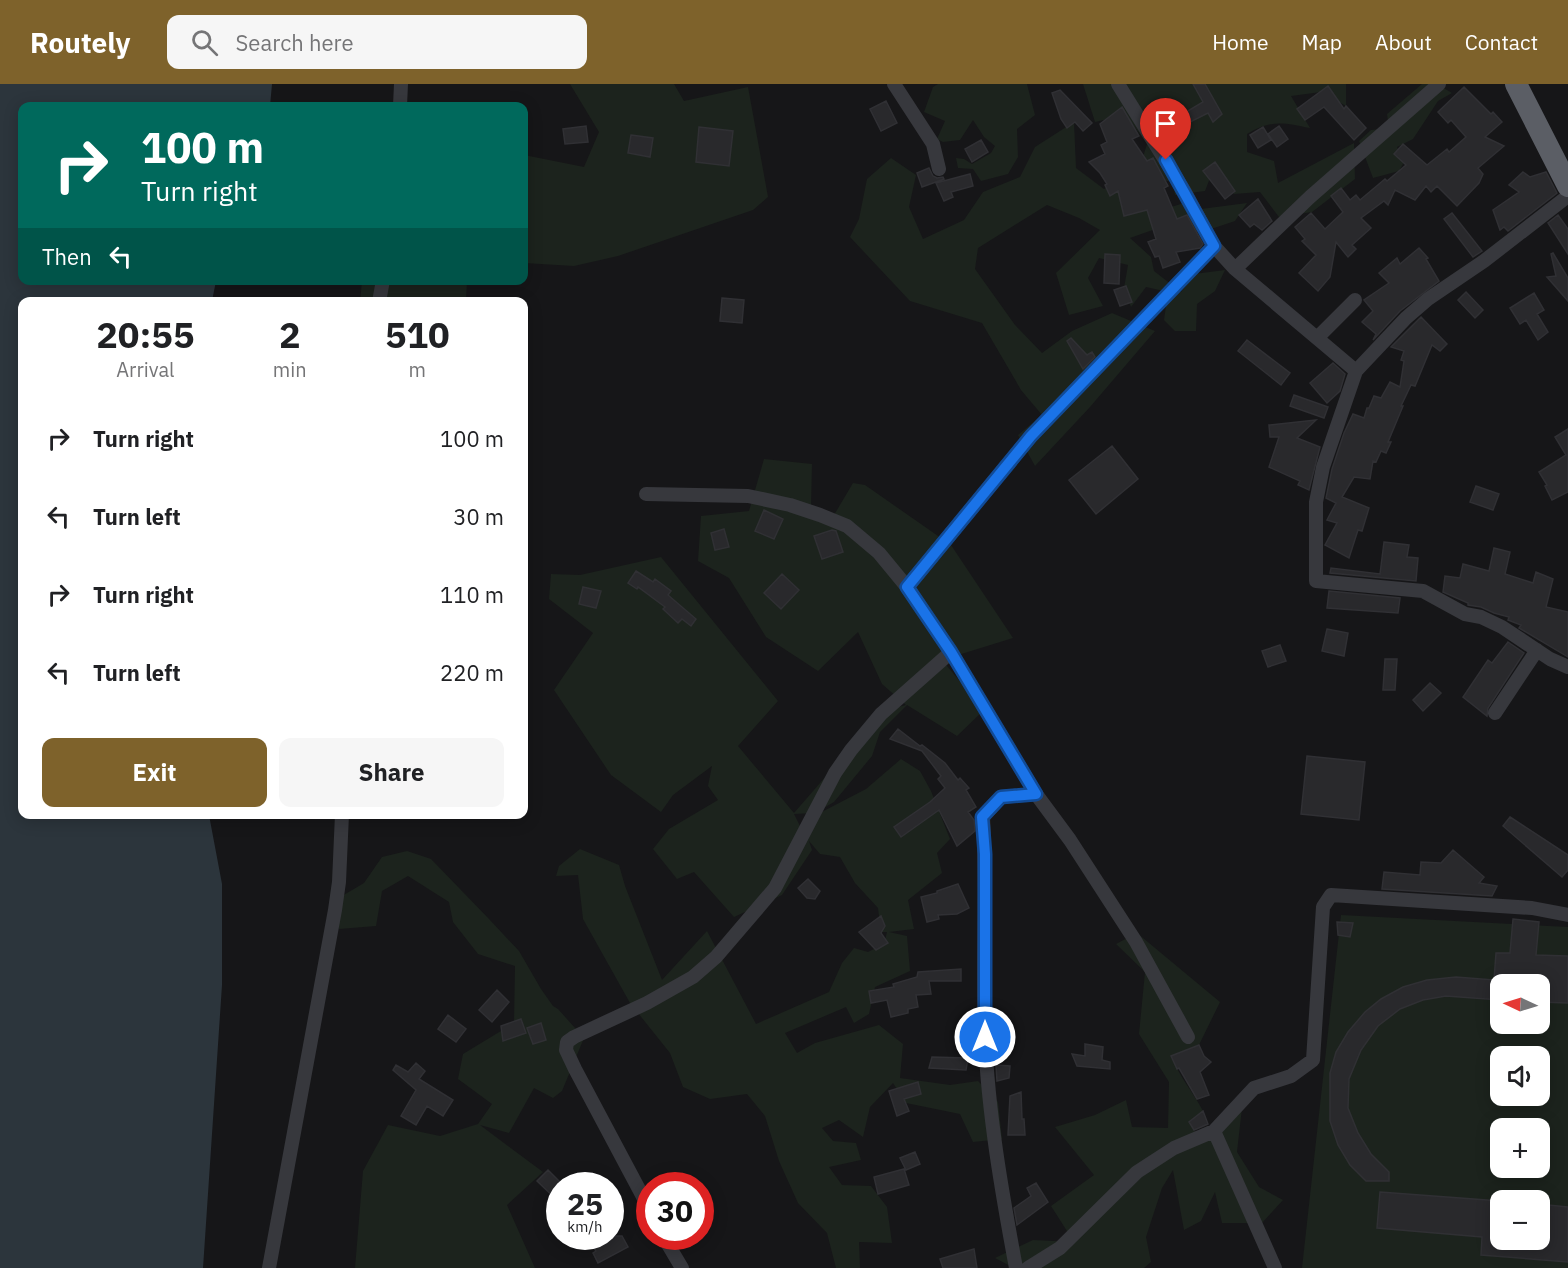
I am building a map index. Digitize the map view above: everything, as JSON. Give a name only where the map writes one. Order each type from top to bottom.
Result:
[{"type":"highway","points":[[1516,84],[1568,186]]},
{"type":"street","points":[[400,102],[401,84]]},
{"type":"street","points":[[894,84],[933,144],[939,169]]},
{"type":"street","points":[[1118,84],[1185,192],[1214,246],[1235,269],[1356,371]]},
{"type":"street","points":[[1235,269],[1310,197],[1439,84]]},
{"type":"street","points":[[1568,196],[1484,261],[1428,299],[1406,318],[1356,371],[1323,467],[1316,502],[1316,581],[1423,591],[1466,614],[1480,617],[1502,627],[1568,667]]},
{"type":"street","points":[[907,587],[1031,436],[1214,246]]},
{"type":"street","points":[[1317,338],[1355,300]]},
{"type":"street","points":[[646,494],[747,496],[790,505],[820,514],[847,526],[879,553],[907,587],[951,652],[1036,794],[1070,840],[1136,942],[1188,1037]]},
{"type":"street","points":[[1495,713],[1537,650]]},
{"type":"street","points":[[636,1184],[575,1069],[566,1050],[567,1042],[665,993],[693,977],[716,957],[775,888],[835,773],[851,750],[881,714],[951,652]]},
{"type":"street","points":[[1016,1268],[999,1174],[985,1037],[985,854],[982,817],[1001,797],[1036,794]]},
{"type":"street","points":[[269,1268],[335,910],[342,819]]},
{"type":"street","points":[[1028,1268],[1060,1248],[1137,1172],[1173,1148],[1214,1131],[1254,1089],[1291,1076],[1312,1060],[1323,907],[1331,895],[1533,908],[1568,915]]},
{"type":"street","points":[[1214,1131],[1275,1268]]},
{"type":"street","points":[[671,1250],[682,1268]]},
{"type":"shaded area","points":[[0,84],[272,84],[270,102],[18,102],[18,285],[215,285],[213,297],[18,297],[18,819],[210,819],[222,884],[222,985],[203,1268],[0,1268]]},
{"type":"shaded area","points":[[570,84],[674,84],[684,101],[748,87],[768,197],[753,210],[618,256],[574,266],[528,263],[528,156],[584,167],[599,132]]},
{"type":"shaded area","points":[[938,84],[1027,84],[1035,115],[1017,129],[1018,157],[1008,174],[981,181],[973,169],[958,168],[956,158],[964,159],[972,164],[991,153],[995,146],[984,137],[973,120],[960,140],[943,142],[937,139],[945,121],[924,112],[933,87]]},
{"type":"shaded area","points":[[1083,84],[1346,84],[1346,106],[1321,92],[1291,96],[1310,128],[1271,124],[1256,129],[1247,134],[1247,152],[1274,161],[1278,183],[1354,143],[1355,179],[1312,212],[1279,217],[1260,192],[1234,194],[1221,180],[1216,163],[1205,191],[1175,195],[1173,181],[1146,181],[1152,213],[1184,203],[1201,209],[1247,203],[1235,221],[1202,232],[1161,227],[1130,238],[1151,257],[1154,271],[1181,292],[1194,274],[1225,270],[1215,291],[1197,304],[1196,331],[1175,331],[1164,320],[1168,292],[1146,287],[1131,307],[1124,288],[1128,265],[1099,258],[1088,278],[1103,306],[1069,315],[1056,273],[1100,230],[1079,218],[1047,205],[978,248],[975,269],[1015,325],[1042,353],[1072,331],[1112,313],[1155,331],[1090,407],[1035,466],[1018,435],[1042,415],[1021,390],[982,323],[910,301],[850,237],[859,219],[867,179],[891,158],[916,175],[909,207],[923,239],[964,220],[983,192],[1020,177],[1035,147],[1074,122],[1076,168],[1104,189],[1139,170],[1147,144],[1126,115],[1095,122]]},
{"type":"shaded area","points":[[1422,84],[1437,84],[1452,93],[1438,101],[1413,139],[1397,147],[1404,162],[1399,171],[1373,178],[1359,141],[1371,130],[1389,128],[1387,114]]},
{"type":"shaded area","points":[[362,285],[467,285],[466,297],[360,297]]},
{"type":"shaded area","points":[[764,459],[812,464],[811,507],[834,515],[853,483],[865,485],[951,545],[1013,638],[942,660],[984,710],[957,736],[907,705],[880,732],[872,756],[834,802],[815,813],[794,814],[806,838],[812,817],[866,789],[901,759],[920,771],[931,791],[950,839],[937,853],[942,873],[908,900],[914,929],[889,932],[907,936],[910,971],[875,987],[869,1014],[854,1023],[846,1007],[785,1033],[797,1053],[815,1043],[879,1025],[903,1044],[900,1078],[950,1085],[978,1081],[998,1102],[1002,1139],[973,1142],[960,1114],[906,1103],[893,1083],[870,1107],[863,1137],[839,1120],[822,1128],[833,1141],[856,1143],[861,1160],[829,1167],[842,1185],[871,1186],[887,1207],[892,1243],[859,1242],[860,1268],[836,1268],[827,1233],[798,1203],[779,1161],[765,1116],[747,1094],[710,1099],[683,1087],[670,1053],[630,1003],[583,919],[578,875],[556,876],[559,866],[580,849],[619,865],[662,980],[707,931],[756,1024],[829,992],[842,963],[854,948],[868,952],[884,944],[887,932],[881,932],[878,908],[855,883],[840,857],[820,854],[809,841],[812,850],[782,895],[734,917],[694,872],[677,879],[653,849],[669,829],[718,800],[708,786],[712,766],[673,795],[661,812],[611,775],[554,690],[593,633],[549,599],[551,574],[580,575],[661,557],[778,701],[738,746],[794,813],[873,722],[891,709],[906,705],[882,684],[858,632],[818,671],[766,637],[729,578],[698,561],[701,516],[749,511]]},
{"type":"shaded area","points":[[407,851],[431,859],[489,919],[519,951],[553,1006],[584,1038],[562,1091],[553,1098],[534,1088],[509,1133],[480,1125],[543,1172],[507,1205],[535,1268],[355,1268],[363,1171],[388,1125],[440,1136],[478,1124],[492,1104],[458,1079],[463,1054],[514,1023],[515,966],[478,954],[453,922],[449,902],[408,876],[382,891],[376,926],[339,929],[337,899],[364,883],[382,857]]},
{"type":"shaded area","points":[[1341,915],[1568,927],[1568,1268],[1302,1268]]},
{"type":"shaded area","points":[[1137,933],[1220,1002],[1199,1045],[1171,1056],[1203,1111],[1189,1122],[1201,1141],[1242,1108],[1237,1152],[1259,1187],[1283,1200],[1262,1223],[1222,1223],[1215,1192],[1201,1221],[1184,1230],[1173,1170],[1162,1188],[1146,1237],[1151,1262],[1144,1268],[1014,1268],[995,1258],[1033,1240],[1074,1242],[1051,1206],[1094,1175],[1055,1127],[1095,1115],[1126,1100],[1132,1127],[1168,1128],[1169,1082],[1139,1034],[1145,972],[1116,944]]},
{"type":"building","points":[[1193,84],[1205,84],[1222,114],[1213,122],[1208,113],[1170,132],[1166,124],[1203,102]]},
{"type":"building","points":[[1328,86],[1344,109],[1346,106],[1366,128],[1354,140],[1324,107],[1305,120],[1297,109]]},
{"type":"building","points":[[1464,87],[1502,122],[1485,137],[1504,146],[1478,168],[1483,174],[1479,183],[1457,206],[1437,186],[1431,192],[1426,186],[1415,200],[1395,190],[1388,205],[1384,201],[1361,218],[1371,228],[1352,245],[1356,249],[1348,257],[1336,242],[1330,277],[1318,291],[1299,273],[1316,255],[1302,241],[1305,239],[1295,227],[1311,213],[1325,229],[1343,212],[1331,196],[1341,188],[1350,200],[1356,195],[1360,200],[1385,179],[1387,181],[1406,165],[1394,154],[1403,144],[1427,165],[1447,149],[1449,152],[1466,137],[1451,120],[1448,123],[1438,112]]},
{"type":"building","points":[[1060,90],[1092,123],[1083,131],[1075,122],[1067,128],[1061,119],[1052,93]]},
{"type":"building","points":[[886,101],[897,123],[881,131],[870,109]]},
{"type":"building","points":[[1122,107],[1139,136],[1132,139],[1147,161],[1153,158],[1168,186],[1164,188],[1177,219],[1187,215],[1203,244],[1200,248],[1176,252],[1180,262],[1163,268],[1159,256],[1155,257],[1148,242],[1156,239],[1147,210],[1124,216],[1118,191],[1110,196],[1105,185],[1107,184],[1089,162],[1105,154],[1101,145],[1107,142],[1100,124]]},
{"type":"building","points":[[586,126],[588,142],[565,144],[563,129]]},
{"type":"building","points":[[1279,126],[1288,139],[1277,147],[1268,134]]},
{"type":"building","points":[[699,127],[733,131],[729,166],[696,162]]},
{"type":"building","points":[[1263,127],[1271,140],[1258,148],[1250,135]]},
{"type":"building","points":[[631,135],[653,138],[650,157],[628,153]]},
{"type":"building","points":[[981,140],[988,152],[972,162],[965,149]]},
{"type":"building","points":[[1215,162],[1235,191],[1225,199],[1203,171]]},
{"type":"building","points":[[929,168],[933,176],[944,179],[922,187],[917,173]]},
{"type":"building","points":[[1523,172],[1530,177],[1546,172],[1557,193],[1508,231],[1504,227],[1500,230],[1493,210],[1519,192],[1509,185]]},
{"type":"building","points":[[970,174],[973,186],[951,192],[953,197],[944,201],[936,183]]},
{"type":"building","points":[[1258,199],[1272,221],[1262,230],[1254,224],[1250,227],[1239,215]]},
{"type":"building","points":[[1452,213],[1482,251],[1473,257],[1444,219]]},
{"type":"building","points":[[1558,215],[1568,229],[1568,254],[1548,223]]},
{"type":"building","points":[[1419,248],[1428,258],[1426,259],[1439,281],[1400,311],[1373,340],[1376,334],[1362,322],[1373,311],[1364,300],[1389,283],[1379,273],[1397,258],[1400,264]]},
{"type":"building","points":[[1553,253],[1568,278],[1568,301],[1547,277],[1556,276],[1551,254]]},
{"type":"building","points":[[1105,254],[1120,255],[1119,284],[1104,283]]},
{"type":"building","points":[[1126,286],[1132,302],[1120,306],[1114,290]]},
{"type":"building","points":[[1466,292],[1483,310],[1475,318],[1458,300]]},
{"type":"building","points":[[1534,293],[1544,310],[1537,314],[1548,332],[1538,340],[1526,320],[1520,324],[1510,308]]},
{"type":"building","points":[[722,298],[744,300],[742,323],[720,321]]},
{"type":"building","points":[[1421,317],[1447,344],[1440,351],[1432,345],[1415,386],[1411,385],[1401,406],[1403,406],[1388,442],[1391,442],[1386,453],[1381,451],[1376,462],[1373,461],[1370,479],[1354,477],[1342,497],[1369,508],[1362,531],[1358,530],[1349,558],[1325,545],[1337,523],[1327,520],[1336,503],[1326,498],[1332,469],[1353,414],[1364,418],[1374,396],[1381,398],[1390,382],[1400,387],[1404,361],[1401,360],[1404,351],[1391,347]]},
{"type":"building","points":[[1071,338],[1087,355],[1092,352],[1095,357],[1083,369],[1067,341]]},
{"type":"building","points":[[1247,340],[1290,373],[1281,385],[1238,351]]},
{"type":"building","points":[[1333,363],[1345,374],[1340,391],[1327,403],[1310,383]]},
{"type":"building","points":[[1294,395],[1328,407],[1324,418],[1290,406]]},
{"type":"building","points":[[1316,420],[1297,438],[1320,447],[1309,490],[1298,485],[1300,481],[1269,467],[1279,437],[1270,437],[1269,425]]},
{"type":"building","points":[[1568,429],[1568,492],[1552,500],[1539,472],[1566,455],[1555,437]]},
{"type":"building","points":[[1112,446],[1138,479],[1096,514],[1069,480]]},
{"type":"building","points":[[1476,486],[1499,494],[1493,510],[1470,502]]},
{"type":"building","points":[[764,510],[783,519],[774,539],[755,531]]},
{"type":"building","points":[[724,529],[729,547],[715,550],[711,533]]},
{"type":"building","points":[[832,530],[836,531],[843,552],[822,559],[814,536]]},
{"type":"building","points":[[1384,542],[1409,545],[1407,557],[1418,558],[1416,581],[1330,573],[1331,568],[1380,574]]},
{"type":"building","points":[[1494,548],[1510,552],[1505,574],[1533,583],[1536,572],[1553,579],[1546,607],[1568,612],[1568,657],[1519,628],[1521,625],[1508,620],[1509,617],[1468,605],[1443,592],[1445,576],[1460,578],[1463,564],[1489,571]]},
{"type":"building","points":[[636,571],[653,582],[655,579],[671,591],[668,595],[696,619],[691,626],[682,619],[678,623],[663,609],[665,607],[638,587],[637,589],[628,583]]},
{"type":"building","points":[[782,574],[799,590],[781,609],[764,593]]},
{"type":"building","points":[[583,587],[601,591],[596,608],[579,604]]},
{"type":"building","points":[[1329,591],[1400,598],[1398,613],[1327,608]]},
{"type":"building","points":[[1327,629],[1348,633],[1344,656],[1322,651]]},
{"type":"building","points":[[1508,642],[1524,653],[1488,708],[1487,716],[1463,697],[1488,660],[1492,663]]},
{"type":"building","points":[[1280,645],[1286,661],[1268,667],[1262,651]]},
{"type":"building","points":[[1385,659],[1397,659],[1395,690],[1383,690]]},
{"type":"building","points":[[1430,683],[1441,693],[1423,711],[1413,700]]},
{"type":"building","points":[[898,729],[945,763],[958,780],[960,778],[969,788],[966,790],[976,807],[968,812],[974,820],[975,831],[957,846],[939,810],[901,837],[894,827],[930,802],[945,788],[938,779],[941,776],[922,751],[890,739]]},
{"type":"building","points":[[1307,756],[1365,762],[1359,820],[1301,814]]},
{"type":"building","points":[[1510,817],[1568,855],[1568,870],[1562,877],[1503,826]]},
{"type":"building","points":[[1453,850],[1484,877],[1479,883],[1497,886],[1492,896],[1382,889],[1384,872],[1420,875],[1421,862],[1441,863]]},
{"type":"building","points":[[808,879],[820,891],[815,899],[807,898],[798,888]]},
{"type":"building","points":[[958,884],[969,908],[957,914],[938,915],[939,919],[927,922],[921,897]]},
{"type":"building","points":[[881,916],[885,926],[881,933],[888,943],[876,950],[859,932]]},
{"type":"building","points":[[1513,919],[1539,922],[1536,955],[1568,956],[1568,1003],[1550,1002],[1550,974],[1494,974],[1496,953],[1510,953]]},
{"type":"building","points":[[1337,922],[1353,923],[1350,937],[1338,935]]},
{"type":"building","points":[[961,969],[961,981],[929,981],[931,994],[916,995],[918,1007],[908,1009],[908,1013],[891,1017],[887,1000],[871,1003],[869,991],[894,987],[893,984],[917,977],[918,972]]},
{"type":"building","points":[[1456,977],[1490,980],[1490,999],[1446,996],[1423,1000],[1400,1009],[1378,1026],[1361,1050],[1349,1079],[1348,1108],[1358,1133],[1371,1154],[1389,1172],[1389,1181],[1366,1181],[1350,1165],[1338,1145],[1330,1121],[1330,1073],[1336,1052],[1348,1032],[1365,1012],[1381,999],[1403,987],[1427,980]]},
{"type":"building","points":[[497,990],[509,1002],[492,1022],[479,1010]]},
{"type":"building","points":[[448,1015],[466,1029],[456,1042],[438,1029]]},
{"type":"building","points":[[521,1019],[526,1033],[503,1041],[501,1026]]},
{"type":"building","points":[[541,1023],[546,1040],[533,1044],[527,1028]]},
{"type":"building","points":[[1085,1044],[1103,1047],[1102,1060],[1110,1062],[1110,1069],[1077,1066],[1072,1054],[1085,1056]]},
{"type":"building","points":[[1199,1045],[1204,1056],[1211,1062],[1200,1072],[1209,1095],[1197,1099],[1171,1056]]},
{"type":"building","points":[[932,1057],[968,1058],[966,1070],[929,1068]]},
{"type":"building","points":[[416,1063],[425,1071],[419,1079],[453,1100],[443,1116],[427,1106],[416,1125],[401,1116],[416,1090],[393,1070],[396,1065],[408,1072]]},
{"type":"building","points":[[996,1065],[1010,1066],[1009,1078],[997,1081]]},
{"type":"building","points":[[918,1082],[921,1094],[904,1099],[909,1111],[897,1116],[889,1091]]},
{"type":"building","points":[[1021,1092],[1025,1135],[1008,1135],[1010,1096]]},
{"type":"building","points":[[1203,1111],[1208,1124],[1194,1130],[1189,1122]]},
{"type":"building","points":[[915,1152],[920,1164],[906,1170],[900,1158]]},
{"type":"building","points":[[904,1169],[909,1185],[878,1194],[874,1177]]},
{"type":"building","points":[[546,1172],[546,1190],[537,1181]]},
{"type":"building","points":[[1036,1183],[1048,1202],[1017,1225],[1014,1208],[1031,1196],[1027,1188]]},
{"type":"building","points":[[1380,1192],[1490,1200],[1490,1250],[1550,1250],[1550,1205],[1568,1207],[1568,1262],[1481,1255],[1482,1237],[1377,1228]]},
{"type":"building","points":[[974,1249],[977,1268],[943,1268],[940,1259]]},
{"type":"building","points":[[622,1250],[598,1263],[593,1253]]},
{"type":"route","points":[[985,1037],[985,854],[982,817],[1001,797],[1036,794],[951,652],[907,587],[1031,436],[1214,246],[1166,160]]}]
